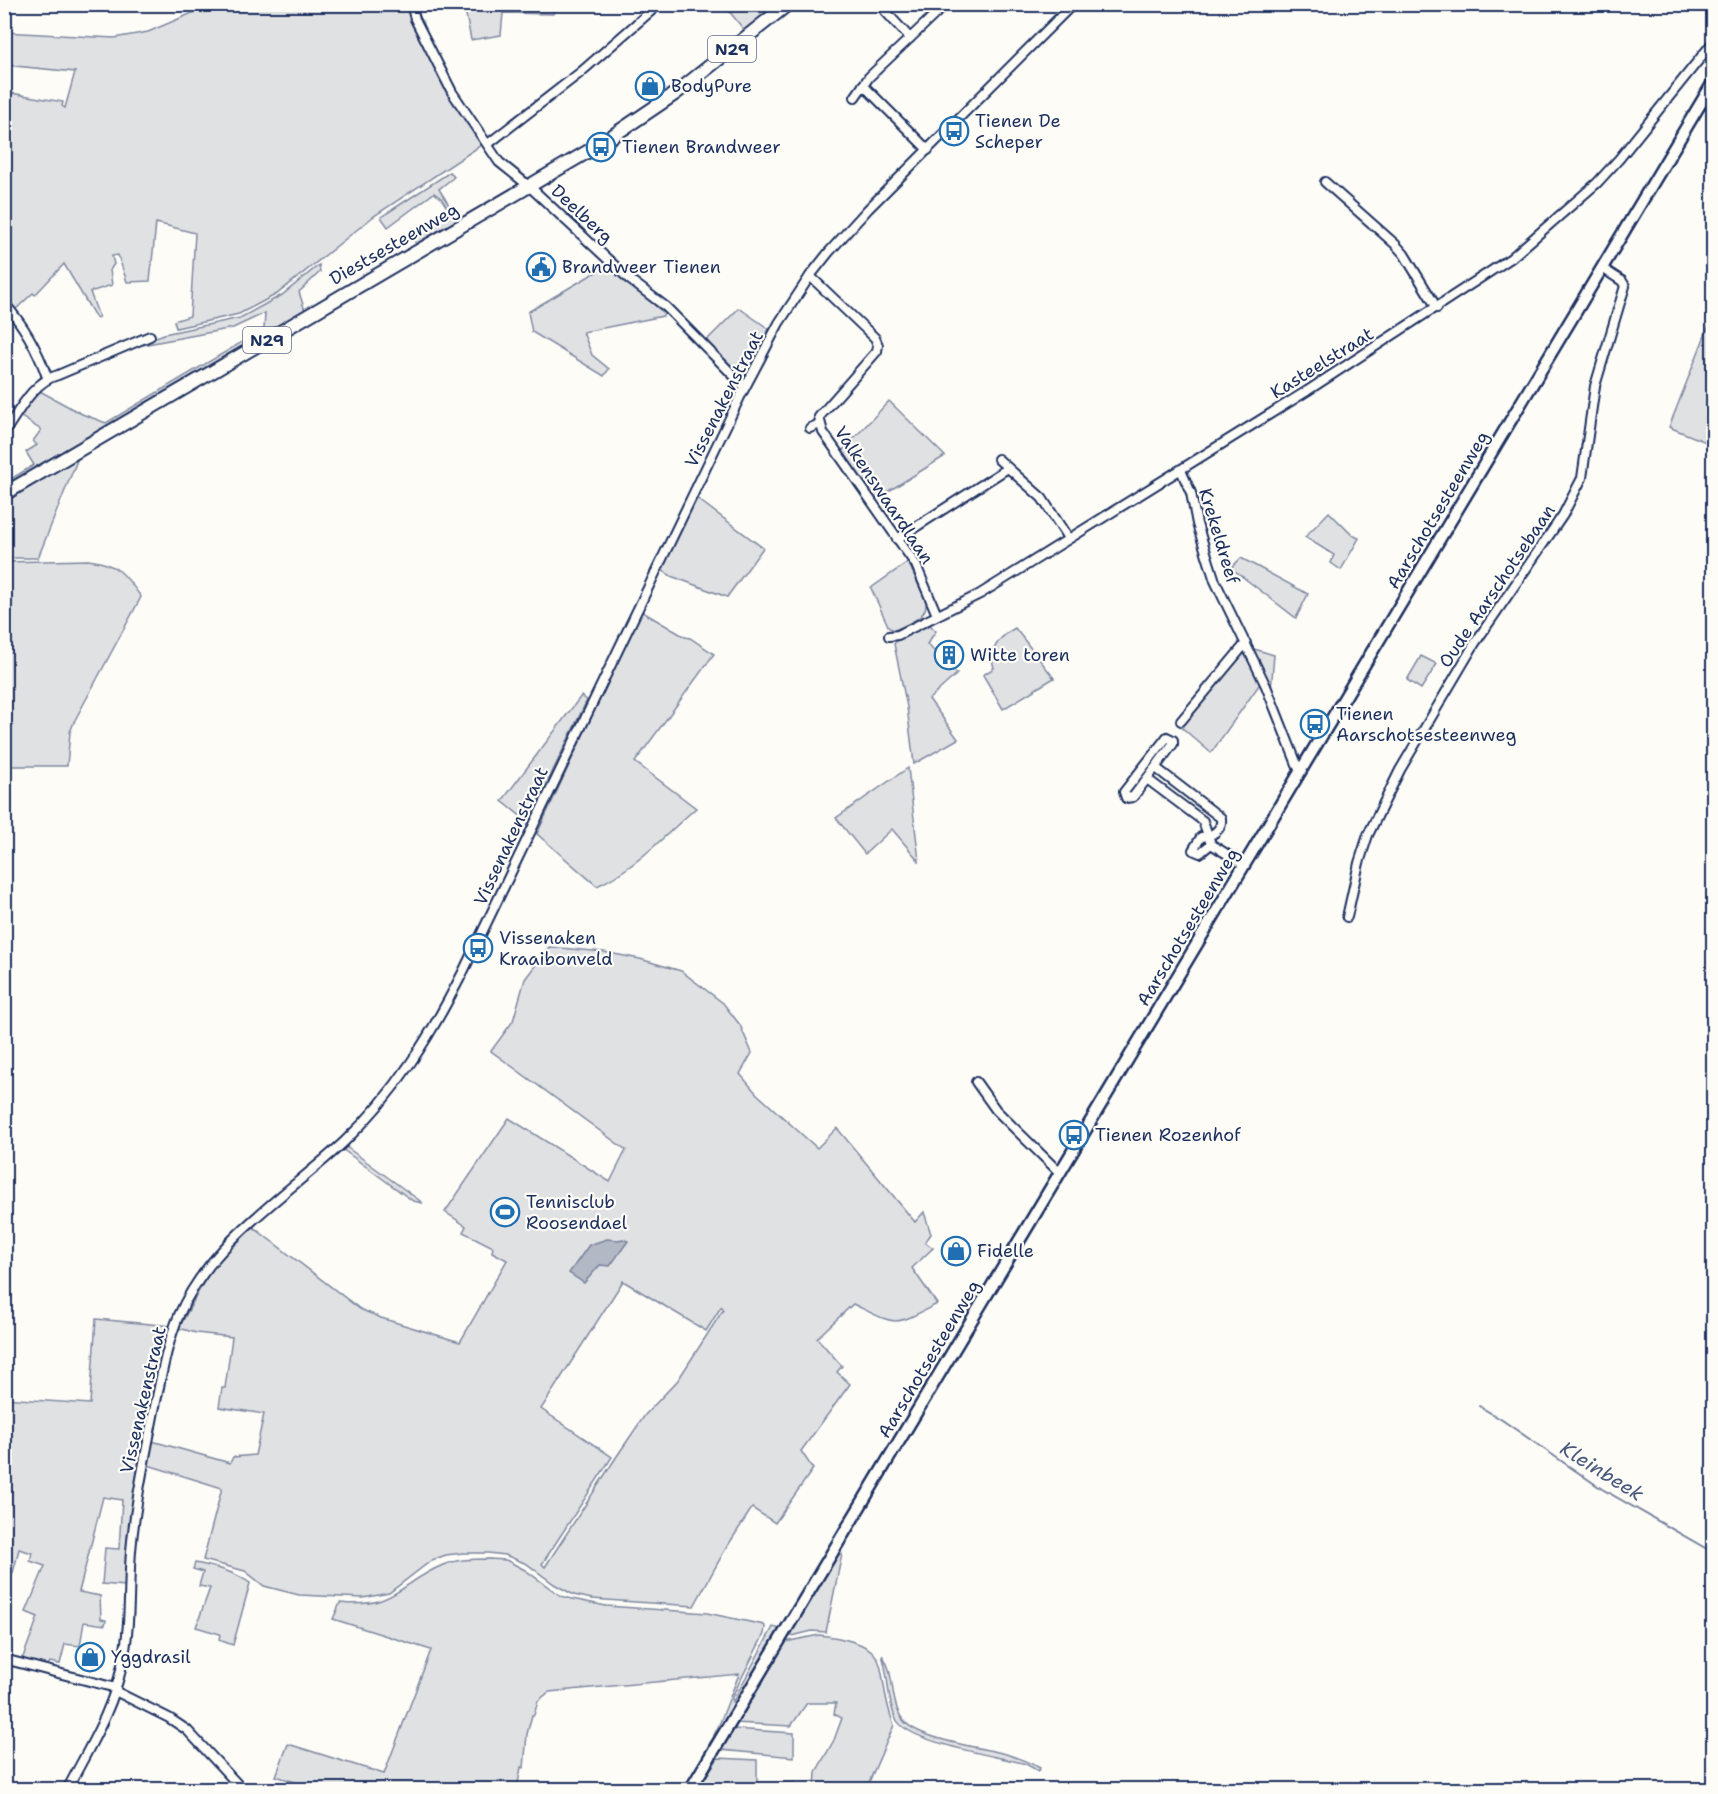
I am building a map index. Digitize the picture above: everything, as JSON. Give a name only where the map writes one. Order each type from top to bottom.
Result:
[{"type":"main road","name":"Diestsesteenweg","points":[[4,494],[599,145],[699,76],[788,4]]},
{"type":"main road","name":"Aarschotsesteenweg","points":[[690,1790],[1713,83]]},
{"type":"street","name":"Deelberg","points":[[411,4],[415,19],[447,83],[499,162],[530,186],[629,279],[666,307],[746,387]]},
{"type":"street","points":[[488,144],[581,72],[659,4]]},
{"type":"street","points":[[855,97],[869,77],[946,4]]},
{"type":"street","name":"Vissenakenstraat","points":[[67,1790],[102,1724],[116,1690],[123,1661],[128,1632],[131,1550],[138,1492],[166,1353],[180,1314],[210,1265],[228,1244],[344,1142],[398,1081],[427,1039],[463,972],[570,746],[746,387],[779,323],[810,276],[847,231],[1073,4]]},
{"type":"street","points":[[885,11],[910,38]]},
{"type":"street","name":"Kasteelstraat","points":[[889,636],[898,635],[980,594],[1181,470],[1437,308],[1511,258],[1597,183],[1713,41]]},
{"type":"street","points":[[862,85],[928,150]]},
{"type":"street","points":[[1325,182],[1404,254],[1437,308]]},
{"type":"street","name":"Oude Aarschotsebaan","points":[[1347,917],[1368,835],[1400,770],[1475,643],[1563,515],[1582,478],[1594,386],[1625,286],[1622,281],[1602,268]]},
{"type":"street","name":"Valkenswaardlaan","points":[[810,276],[875,338],[878,345],[877,351],[824,409],[819,417],[823,432],[916,565],[937,615]]},
{"type":"street","points":[[4,303],[26,334],[41,360],[47,377]]},
{"type":"street","points":[[4,433],[37,387],[47,377],[58,375],[150,336]]},
{"type":"street","name":"Valkenswaardlaan","points":[[810,428],[820,423]]},
{"type":"street","points":[[998,459],[1042,498],[1068,538]]},
{"type":"street","points":[[897,539],[1008,468]]},
{"type":"street","name":"Krekeldreef","points":[[1181,470],[1191,493],[1215,581],[1266,686],[1300,772]]},
{"type":"street","points":[[1181,721],[1246,643]]},
{"type":"street","points":[[1167,737],[1171,738],[1173,744],[1147,779],[1133,797],[1126,798],[1124,792],[1157,748],[1167,737]]},
{"type":"street","points":[[1156,768],[1221,818],[1222,823],[1210,841]]},
{"type":"street","points":[[1147,779],[1203,821],[1210,841],[1244,865]]},
{"type":"street","points":[[976,1082],[992,1104],[1060,1173]]},
{"type":"street","points":[[4,1659],[116,1690],[169,1718],[187,1730],[243,1790]]},
{"type":"shaded area","points":[[211,5],[408,5],[441,78],[483,144],[374,216],[277,294],[239,314],[176,328],[174,321],[190,316],[195,233],[156,223],[150,281],[127,282],[118,255],[112,256],[114,264],[110,270],[112,285],[90,292],[99,317],[96,318],[64,264],[35,295],[33,293],[15,310],[5,300],[4,194],[9,168],[5,167],[5,92],[63,102],[62,106],[65,108],[75,72],[5,65],[4,32],[114,38],[148,32]]},
{"type":"shaded area","points":[[464,5],[554,5],[553,14],[503,13],[501,35],[471,40]]},
{"type":"shaded area","points":[[724,5],[766,5],[771,11],[745,31]]},
{"type":"shaded area","points":[[450,172],[454,177],[439,189],[458,220],[416,244],[412,237],[413,233],[448,209],[441,198],[434,193],[388,227],[381,217]]},
{"type":"shaded area","points":[[319,265],[320,272],[299,292],[305,311],[10,482],[9,480],[34,465],[26,452],[37,445],[33,441],[41,430],[20,416],[38,390],[82,414],[106,423],[264,329],[265,313],[233,328],[137,346],[96,363],[95,361],[164,334],[240,318],[282,295]]},
{"type":"shaded area","points":[[608,265],[664,313],[663,316],[583,332],[592,355],[609,369],[604,376],[532,332],[528,312]]},
{"type":"shaded area","points":[[739,308],[769,329],[746,375],[739,373],[706,341]]},
{"type":"shaded area","points":[[1711,320],[1714,321],[1713,445],[1669,427]]},
{"type":"shaded area","points":[[889,401],[945,456],[876,499],[842,451]]},
{"type":"shaded area","points":[[78,458],[38,558],[5,558],[5,502]]},
{"type":"shaded area","points":[[695,497],[763,548],[727,597],[671,576],[660,569]]},
{"type":"shaded area","points":[[1329,512],[1352,535],[1359,538],[1341,570],[1331,563],[1334,555],[1305,537]]},
{"type":"shaded area","points":[[1241,558],[1308,594],[1296,618],[1231,568]]},
{"type":"shaded area","points":[[88,560],[106,564],[119,571],[141,597],[75,720],[70,732],[67,766],[5,766],[5,562]]},
{"type":"shaded area","points":[[908,562],[926,601],[926,607],[916,620],[895,630],[889,628],[871,588]]},
{"type":"shaded area","points":[[641,611],[714,654],[635,762],[696,808],[637,861],[597,886],[537,834]]},
{"type":"shaded area","points":[[928,623],[936,631],[927,644],[957,674],[929,699],[958,739],[914,764],[907,707],[894,644],[897,640]]},
{"type":"shaded area","points":[[1015,628],[1054,678],[1003,709],[983,675],[994,668],[992,655],[996,644]]},
{"type":"shaded area","points":[[1245,648],[1262,681],[1211,753],[1180,726]]},
{"type":"shaded area","points":[[1251,648],[1274,655],[1271,690]]},
{"type":"shaded area","points":[[1421,656],[1437,664],[1421,689],[1407,680]]},
{"type":"shaded area","points":[[581,696],[587,700],[528,822],[502,801]]},
{"type":"shaded area","points":[[908,768],[919,861],[892,829],[865,854],[836,818]]},
{"type":"shaded area","points":[[549,947],[604,952],[640,959],[681,971],[723,1003],[740,1025],[752,1053],[740,1074],[757,1094],[817,1148],[837,1128],[915,1222],[924,1212],[931,1234],[925,1242],[933,1248],[912,1268],[937,1304],[911,1317],[895,1321],[879,1317],[853,1304],[817,1338],[842,1366],[837,1372],[850,1384],[801,1451],[813,1469],[775,1523],[752,1508],[725,1550],[694,1606],[592,1599],[574,1595],[554,1584],[527,1564],[505,1555],[488,1553],[446,1555],[432,1560],[389,1593],[363,1598],[299,1595],[264,1586],[245,1571],[203,1560],[222,1488],[148,1465],[152,1441],[230,1463],[233,1457],[255,1455],[264,1414],[219,1407],[222,1388],[225,1388],[232,1337],[196,1333],[179,1328],[206,1278],[219,1261],[253,1227],[360,1309],[381,1318],[460,1342],[507,1260],[492,1252],[493,1247],[463,1232],[466,1226],[445,1212],[509,1118],[610,1182],[626,1150],[491,1051],[513,1021],[525,979]],"holes":[[[623,1281],[706,1331],[721,1307],[723,1310],[678,1380],[645,1415],[545,1567],[542,1564],[612,1457],[541,1409]]]},
{"type":"shaded area","points":[[345,1146],[423,1203],[413,1201],[342,1149]]},
{"type":"shaded area","points":[[607,1239],[628,1241],[610,1266],[600,1265],[584,1283],[569,1273],[589,1245]]},
{"type":"shaded area","points":[[96,1319],[171,1326],[153,1390],[140,1455],[125,1586],[102,1584],[105,1548],[119,1549],[122,1500],[103,1497],[79,1592],[100,1596],[101,1619],[106,1620],[105,1625],[84,1622],[80,1646],[65,1644],[60,1664],[50,1662],[47,1667],[22,1660],[38,1617],[26,1612],[45,1566],[30,1561],[32,1553],[19,1549],[13,1573],[5,1571],[4,1398],[90,1404]]},
{"type":"shaded area","points":[[837,1554],[842,1554],[826,1632],[812,1631],[788,1637]]},
{"type":"shaded area","points":[[460,1560],[506,1560],[525,1570],[561,1596],[572,1599],[606,1606],[707,1613],[764,1625],[764,1634],[732,1697],[732,1703],[773,1627],[781,1629],[697,1768],[719,1725],[739,1674],[549,1692],[538,1701],[534,1715],[532,1715],[527,1734],[524,1768],[521,1767],[517,1789],[317,1789],[276,1776],[288,1744],[384,1774],[431,1650],[333,1619],[340,1603],[374,1602],[396,1593],[428,1572],[448,1563]]},
{"type":"shaded area","points":[[195,1563],[230,1572],[250,1583],[233,1645],[219,1640],[220,1634],[196,1627],[210,1588],[199,1586],[203,1572],[193,1569]]},
{"type":"shaded area","points":[[819,1635],[845,1639],[862,1645],[873,1653],[879,1662],[894,1725],[866,1789],[815,1789],[816,1772],[834,1740],[842,1718],[834,1714],[836,1703],[807,1703],[791,1726],[736,1723],[785,1642]]},
{"type":"shaded area","points":[[882,1655],[889,1670],[899,1713],[910,1727],[935,1738],[1006,1754],[1040,1768],[1038,1771],[1026,1764],[935,1742],[904,1727],[893,1712]]},
{"type":"shaded area","points":[[733,1729],[794,1733],[794,1757],[721,1750]]},
{"type":"shaded area","points":[[718,1758],[757,1760],[757,1784],[794,1783],[794,1789],[699,1787]]},
{"type":"waterway","points":[[34,386],[41,377],[41,371]]},
{"type":"waterway","points":[[4,439],[35,395]]},
{"type":"waterway","name":"Kleinbeek","points":[[1479,1406],[1602,1489],[1714,1553]]},
{"type":"place","name":"BodyPure","points":[[650,86]]},
{"type":"place","name":"Tienen De Scheper","points":[[954,131]]},
{"type":"place","name":"Tienen Brandweer","points":[[601,147]]},
{"type":"place","name":"Brandweer Tienen","points":[[541,267]]},
{"type":"place","name":"Witte toren","points":[[949,655]]},
{"type":"place","name":"Tienen Aarschotsesteenweg","points":[[1315,724]]},
{"type":"place","name":"Vissenaken Kraaibonveld","points":[[478,948]]},
{"type":"place","name":"Tienen Rozenhof","points":[[1074,1135]]},
{"type":"place","name":"Tennisclub Roosendael","points":[[505,1212]]},
{"type":"place","name":"Fidelle","points":[[956,1251]]},
{"type":"place","name":"Yggdrasil","points":[[90,1657]]}]
